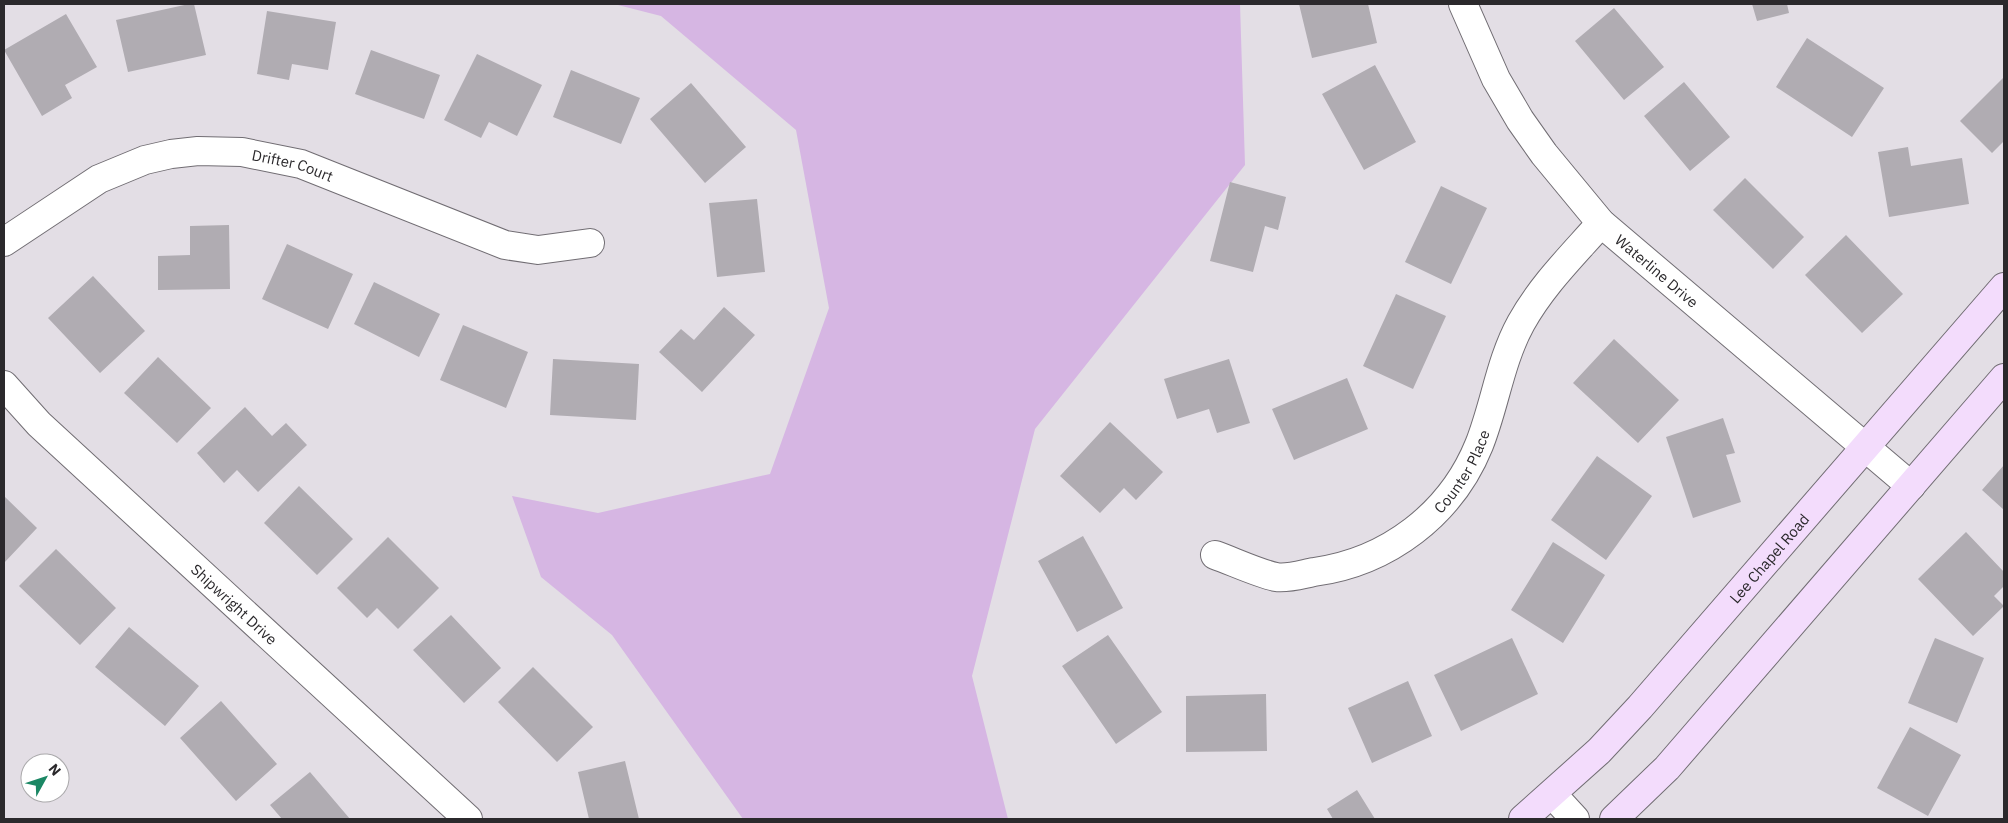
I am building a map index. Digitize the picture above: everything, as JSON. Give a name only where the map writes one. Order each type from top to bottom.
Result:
[{"type":"main road","name":"Lee Chapel Road","points":[[1524,819],[1598,751],[1640,707],[2004,287]]},
{"type":"main road","points":[[1614,819],[1667,768],[2004,378]]},
{"type":"street","name":"Waterline Drive","points":[[1463,4],[1496,79],[1520,120],[1544,154],[1601,223],[1911,486]]},
{"type":"street","name":"Drifter Court","points":[[4,242],[99,179],[144,160],[198,151],[242,152],[301,164],[504,245],[538,250],[590,242]]},
{"type":"street","name":"Counter Place","points":[[1215,555],[1277,577],[1329,570],[1354,563],[1399,543],[1432,516],[1457,486],[1480,444],[1507,354],[1520,324],[1542,289],[1601,223]]},
{"type":"street","name":"Shipwright Drive","points":[[4,385],[39,424],[468,819]]},
{"type":"street","points":[[1552,794],[1575,819]]},
{"type":"shaded area","points":[[614,4],[1240,4],[1245,165],[1035,429],[972,676],[1008,819],[743,819],[612,635],[541,577],[512,496],[598,513],[770,474],[829,308],[796,130],[661,16]]},
{"type":"building","points":[[194,4],[206,55],[128,72],[116,20]]},
{"type":"building","points":[[1299,4],[1368,4],[1377,43],[1312,58]]},
{"type":"building","points":[[1752,4],[1787,4],[1789,13],[1757,21]]},
{"type":"building","points":[[1614,8],[1664,67],[1624,100],[1575,41]]},
{"type":"building","points":[[267,11],[336,22],[328,70],[292,64],[289,80],[257,74]]},
{"type":"building","points":[[66,14],[97,67],[65,85],[72,98],[42,116],[4,50]]},
{"type":"building","points":[[1807,38],[1884,88],[1852,137],[1776,87]]},
{"type":"building","points":[[371,50],[440,75],[424,119],[355,94]]},
{"type":"building","points":[[477,54],[542,85],[517,136],[489,122],[481,138],[444,120]]},
{"type":"building","points":[[1375,65],[1416,142],[1364,170],[1322,94]]},
{"type":"building","points":[[571,70],[640,98],[621,144],[553,117]]},
{"type":"building","points":[[2004,77],[2004,141],[1992,153],[1960,121]]},
{"type":"building","points":[[1684,82],[1730,137],[1690,171],[1644,116]]},
{"type":"building","points":[[691,83],[746,147],[705,183],[650,119]]},
{"type":"building","points":[[1908,147],[1911,166],[1962,158],[1969,204],[1889,217],[1878,152]]},
{"type":"building","points":[[1745,178],[1804,237],[1773,269],[1713,210]]},
{"type":"building","points":[[1230,182],[1286,197],[1278,230],[1265,226],[1253,272],[1210,261]]},
{"type":"building","points":[[1441,186],[1487,208],[1451,284],[1405,262]]},
{"type":"building","points":[[757,199],[765,272],[717,277],[709,203]]},
{"type":"building","points":[[229,225],[230,289],[158,290],[158,256],[190,255],[190,226]]},
{"type":"building","points":[[1846,235],[1903,294],[1862,333],[1805,275]]},
{"type":"building","points":[[287,244],[353,274],[328,329],[262,299]]},
{"type":"building","points":[[93,276],[145,331],[100,373],[48,318]]},
{"type":"building","points":[[374,282],[440,314],[419,357],[354,324]]},
{"type":"building","points":[[1396,294],[1446,316],[1413,389],[1363,366]]},
{"type":"building","points":[[724,307],[755,335],[702,392],[659,352],[681,329],[694,340]]},
{"type":"building","points":[[463,325],[528,352],[506,408],[440,380]]},
{"type":"building","points":[[1614,339],[1679,400],[1638,443],[1573,383]]},
{"type":"building","points":[[158,357],[211,408],[177,443],[124,393]]},
{"type":"building","points":[[553,359],[639,364],[636,420],[550,415]]},
{"type":"building","points":[[1229,359],[1250,423],[1217,433],[1209,409],[1177,419],[1164,379]]},
{"type":"building","points":[[1347,378],[1368,429],[1294,460],[1272,409]]},
{"type":"building","points":[[245,407],[272,436],[286,423],[307,445],[258,492],[237,470],[224,483],[197,453]]},
{"type":"building","points":[[1723,418],[1735,453],[1726,455],[1741,502],[1693,518],[1666,437]]},
{"type":"building","points":[[1110,422],[1163,472],[1136,500],[1124,488],[1100,513],[1060,476]]},
{"type":"building","points":[[1597,456],[1652,496],[1606,560],[1551,520]]},
{"type":"building","points":[[2004,465],[2004,510],[1982,490]]},
{"type":"building","points":[[299,486],[353,539],[317,575],[264,523]]},
{"type":"building","points":[[4,496],[37,528],[4,563]]},
{"type":"building","points":[[1966,532],[2004,572],[2004,586],[1994,596],[2004,606],[1973,636],[1918,579]]},
{"type":"building","points":[[1083,536],[1123,608],[1077,632],[1038,561]]},
{"type":"building","points":[[388,537],[439,588],[398,629],[377,608],[367,618],[337,588]]},
{"type":"building","points":[[1553,542],[1605,575],[1563,643],[1511,610]]},
{"type":"building","points":[[56,549],[116,608],[80,645],[19,586]]},
{"type":"building","points":[[451,615],[501,668],[464,703],[413,650]]},
{"type":"building","points":[[129,627],[199,686],[165,726],[95,667]]},
{"type":"building","points":[[1108,635],[1162,712],[1116,744],[1062,666]]},
{"type":"building","points":[[1512,638],[1538,694],[1461,731],[1434,675]]},
{"type":"building","points":[[1935,638],[1984,658],[1957,723],[1908,703]]},
{"type":"building","points":[[533,667],[593,727],[557,762],[498,702]]},
{"type":"building","points":[[1408,681],[1432,736],[1372,763],[1348,708]]},
{"type":"building","points":[[1266,694],[1267,751],[1186,752],[1186,696]]},
{"type":"building","points":[[221,701],[277,764],[236,801],[180,738]]},
{"type":"building","points":[[1910,727],[1961,755],[1928,816],[1877,788]]},
{"type":"building","points":[[625,761],[639,819],[589,819],[578,772]]},
{"type":"building","points":[[310,772],[350,819],[282,819],[270,805]]},
{"type":"building","points":[[1357,790],[1375,819],[1333,819],[1327,809]]}]
